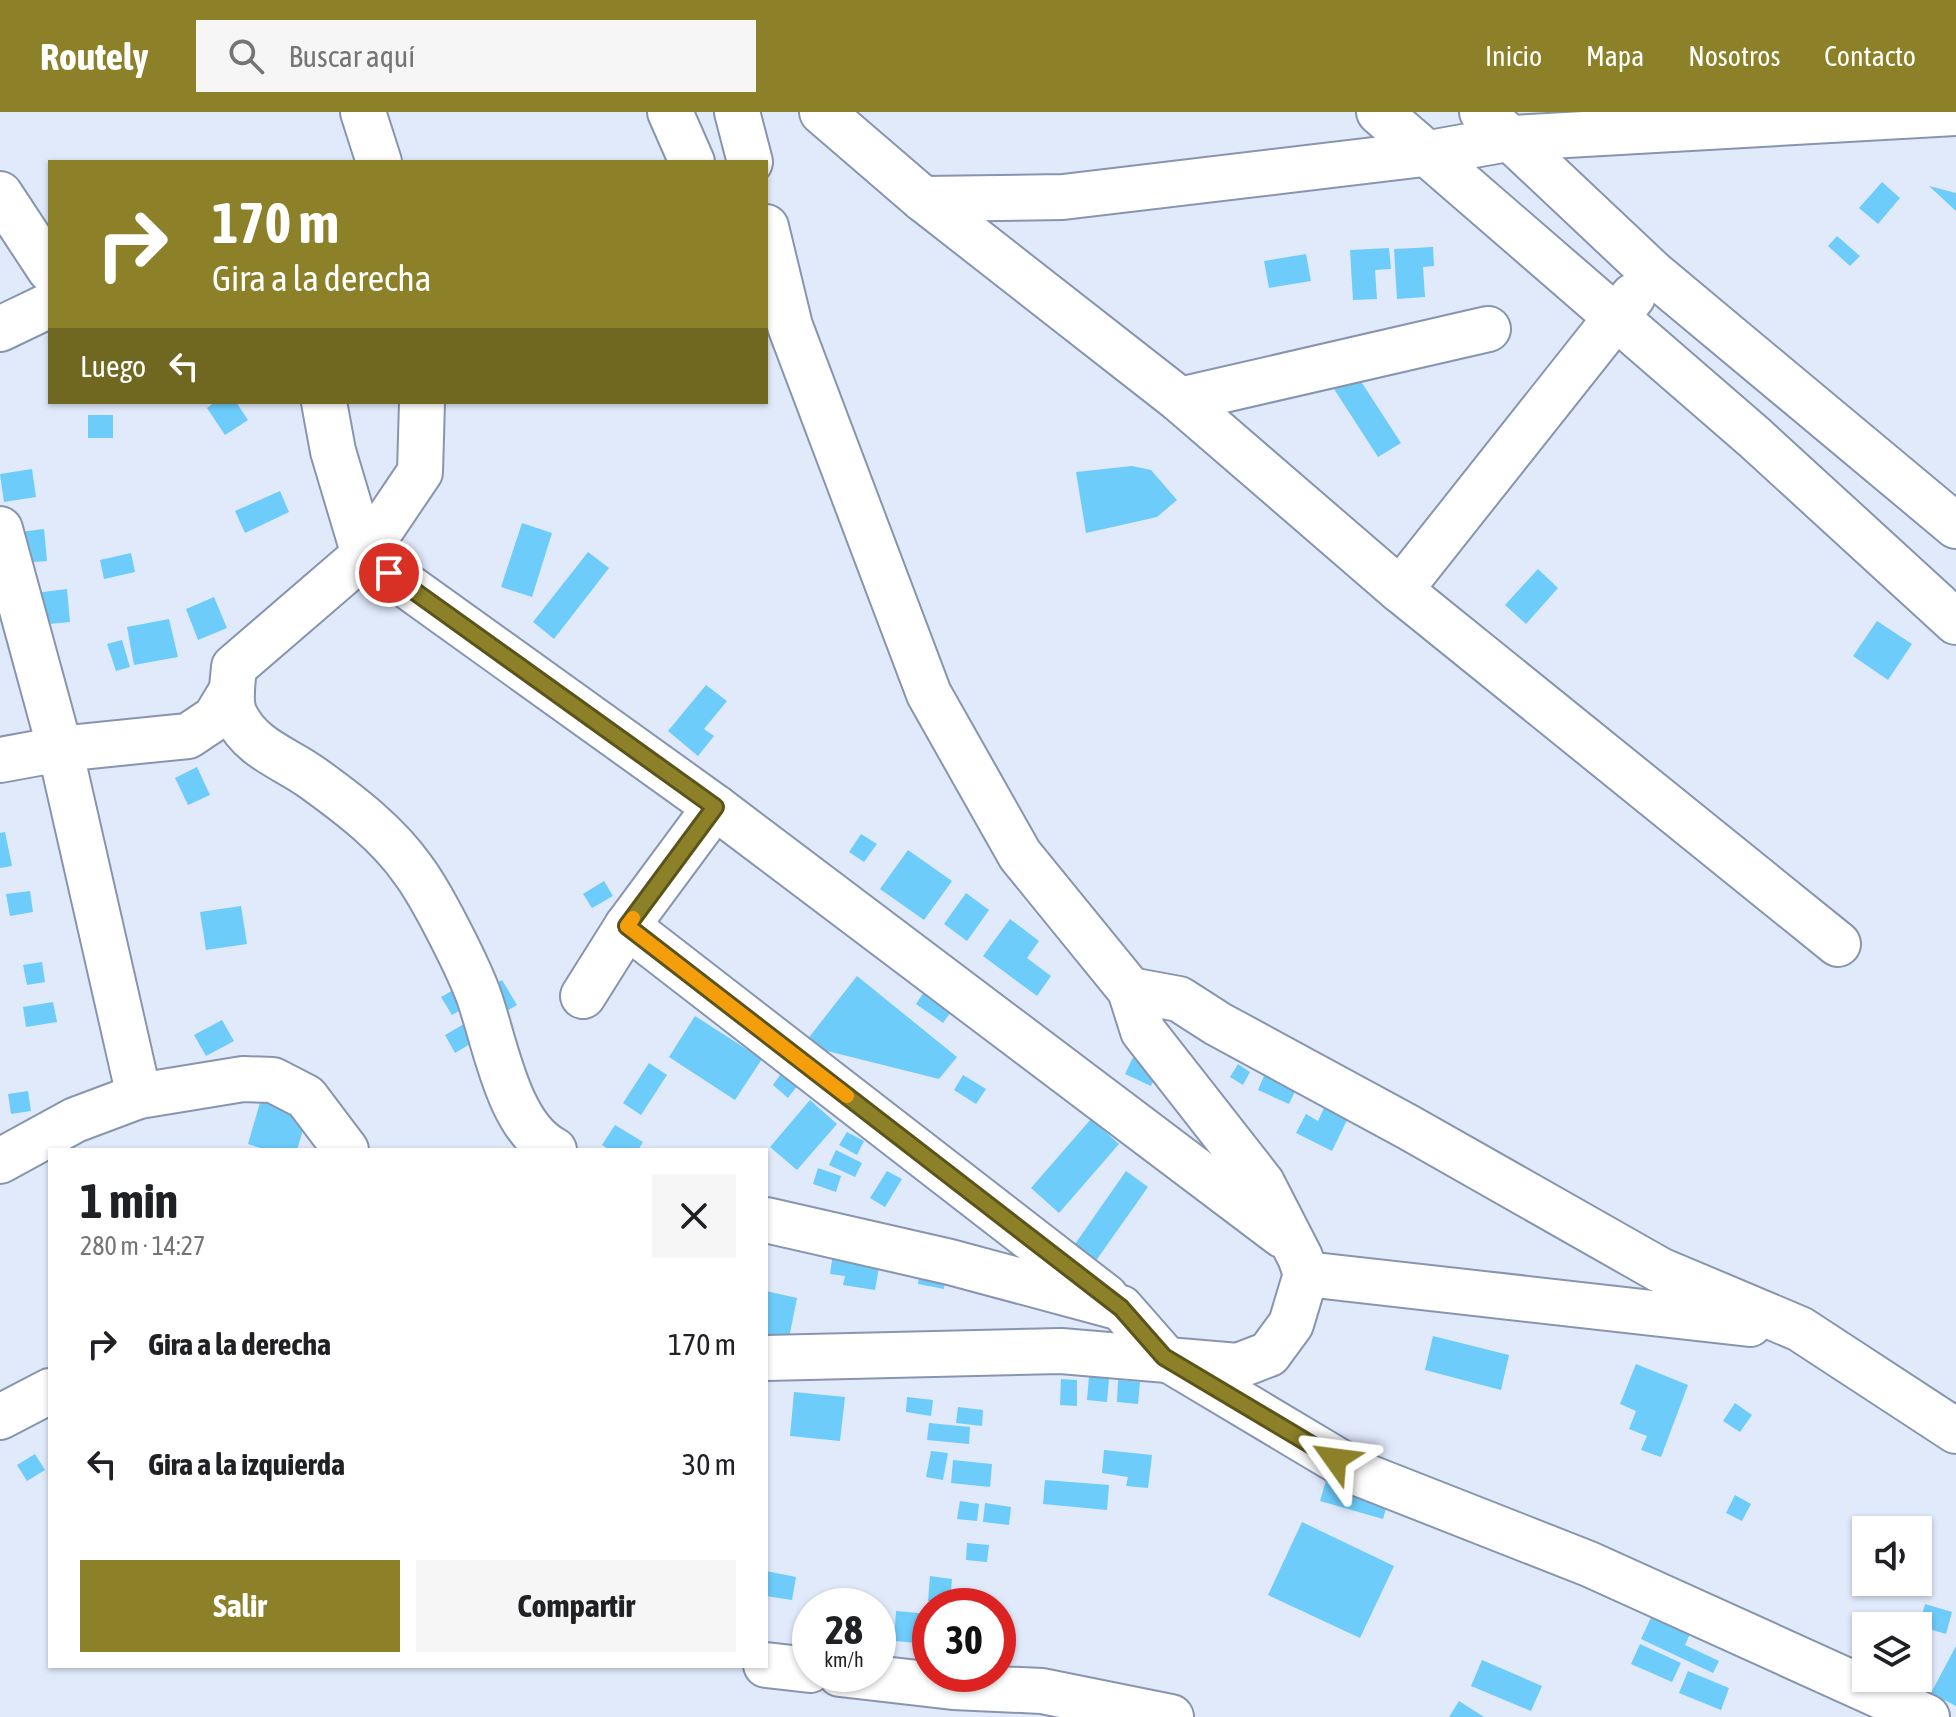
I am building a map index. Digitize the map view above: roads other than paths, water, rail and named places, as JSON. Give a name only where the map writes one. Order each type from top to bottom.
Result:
[{"type":"street","points":[[363,112],[378,160]]},
{"type":"street","points":[[670,112],[691,160]]},
{"type":"street","points":[[737,112],[749,160]]},
{"type":"street","points":[[822,112],[923,199],[1180,400],[1400,590],[1838,944]]},
{"type":"street","points":[[1379,112],[1614,315],[1956,622]]},
{"type":"street","points":[[923,199],[1063,197],[1424,154],[1498,125],[1956,113]]},
{"type":"street","points":[[1498,125],[1654,274],[1956,526]]},
{"type":"street","points":[[0,194],[48,267]]},
{"type":"street","points":[[768,241],[778,309],[929,694],[1020,855],[1130,990],[1143,1031],[1262,1183],[1298,1258],[1291,1324],[1269,1354],[1238,1366],[1164,1357],[1046,1351],[768,1358]]},
{"type":"street","points":[[1400,590],[1614,315],[1654,274]]},
{"type":"street","points":[[0,329],[48,306]]},
{"type":"street","points":[[1180,400],[1488,329]]},
{"type":"street","points":[[324,404],[333,451],[364,555],[715,807],[1298,1258],[1800,1329]]},
{"type":"street","points":[[422,404],[420,472],[364,555],[234,667],[234,712],[249,736],[287,765],[312,777],[365,820],[415,872],[477,992],[499,1064],[521,1117],[550,1148]]},
{"type":"street","points":[[0,529],[60,749],[139,1096]]},
{"type":"street","points":[[0,760],[60,749],[188,736],[215,718],[232,690]]},
{"type":"street","points":[[583,996],[627,926],[715,807]]},
{"type":"street","points":[[627,926],[1121,1308],[1164,1357],[1360,1474],[1589,1564],[1927,1717]]},
{"type":"street","points":[[1130,990],[1179,999],[1218,1024],[1660,1270],[1800,1329],[1956,1431]]},
{"type":"street","points":[[0,1161],[75,1120],[139,1096],[243,1079],[273,1080],[306,1097],[344,1148]]},
{"type":"street","points":[[768,1220],[950,1262],[1121,1308]]},
{"type":"street","points":[[0,1417],[48,1392]]},
{"type":"street","points":[[768,1665],[792,1668]]},
{"type":"street","points":[[896,1680],[953,1687],[1042,1691],[1171,1717]]}]
